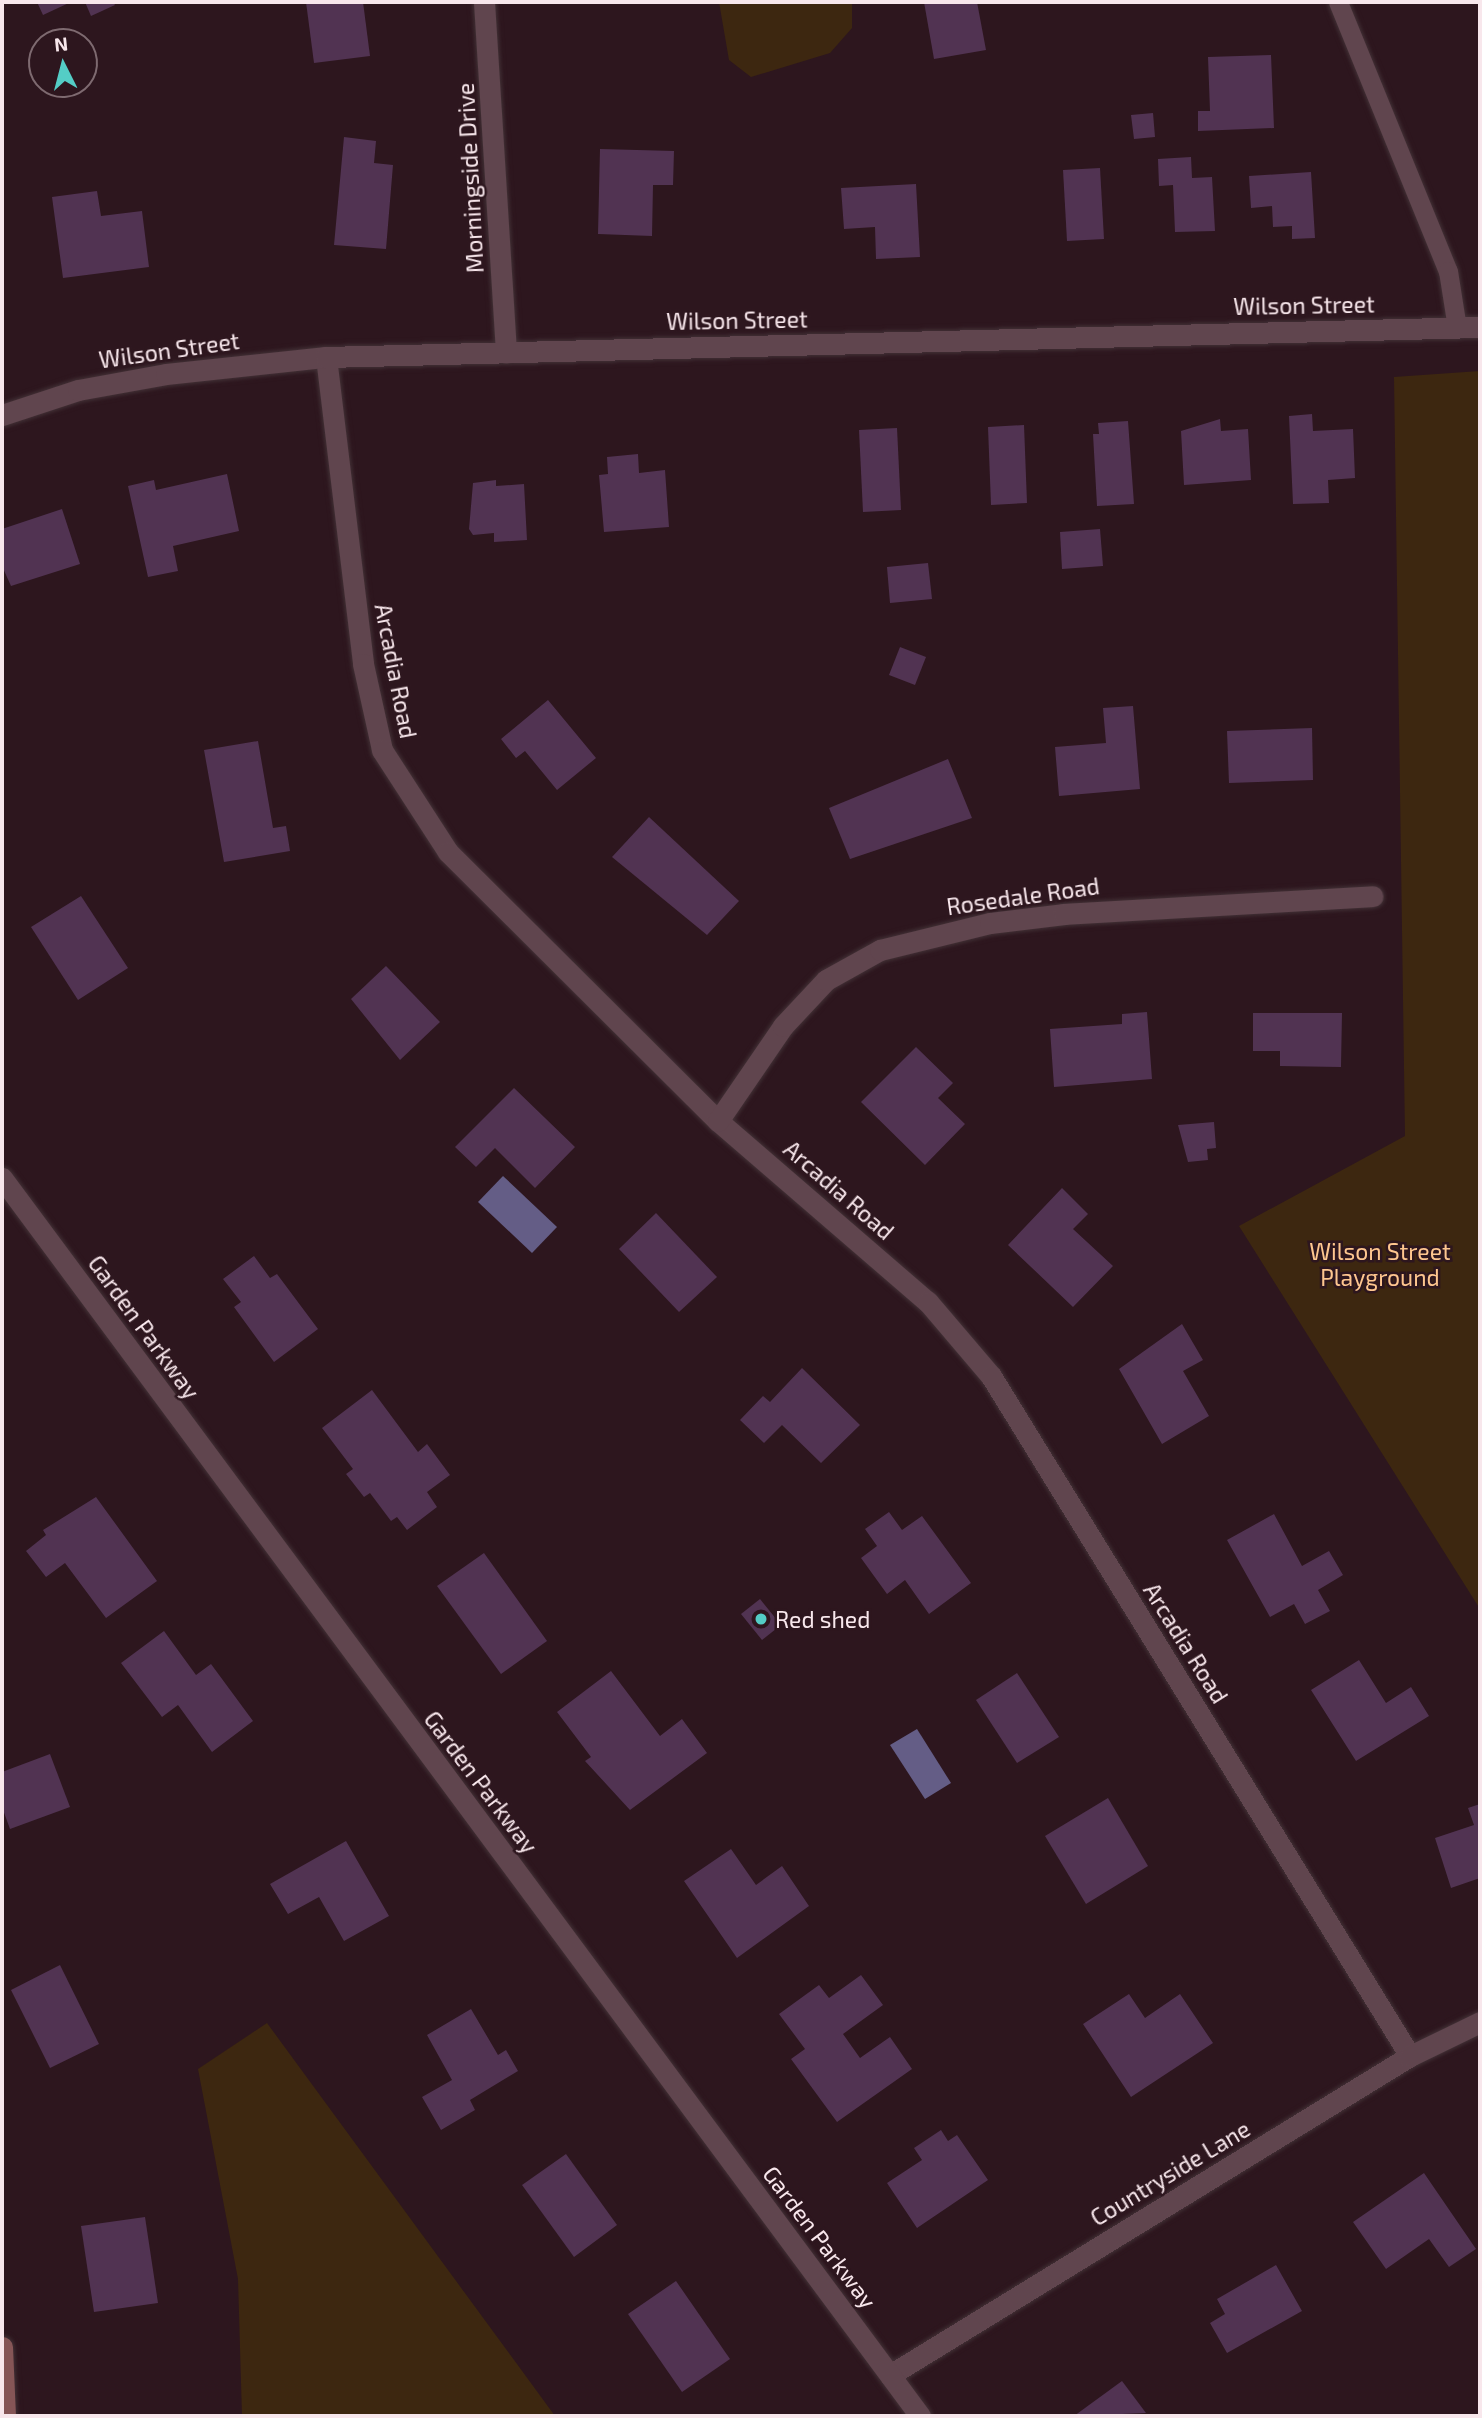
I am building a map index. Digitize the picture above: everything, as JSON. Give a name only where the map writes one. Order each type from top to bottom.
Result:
[{"type":"main road","points":[[2,2347],[5,2416]]},
{"type":"street","name":"Morningside Drive","points":[[484,2],[506,352]]},
{"type":"street","name":"Wilson Street","points":[[2,415],[78,390],[166,374],[326,357],[1480,327]]},
{"type":"street","name":"Arcadia Road","points":[[326,357],[363,664],[382,750],[448,852],[718,1121],[928,1302],[991,1376],[1410,2056]]},
{"type":"street","name":"Rosedale Road","points":[[718,1121],[783,1026],[826,980],[880,950],[990,923],[1065,914],[1373,896]]},
{"type":"street","name":"Garden Parkway","points":[[2,1178],[920,2416]]},
{"type":"street","name":"Countryside Lane","points":[[890,2375],[1410,2056],[1480,2022]]},
{"type":"lane","points":[[1338,2],[1448,271],[1457,328]]},
{"type":"green space","points":[[719,2],[852,2],[852,28],[830,53],[751,77],[729,60]]},
{"type":"green space","name":"Wilson Street Playground","points":[[1480,371],[1480,1609],[1239,1226],[1405,1136],[1394,377]]},
{"type":"green space","points":[[267,2023],[555,2416],[242,2416],[238,2279],[198,2069]]},
{"type":"shaded area","points":[[503,1176],[557,1227],[532,1253],[478,1202]]},
{"type":"shaded area","points":[[917,1729],[951,1783],[925,1799],[890,1745]]},
{"type":"building","points":[[37,2],[71,2],[43,15]]},
{"type":"building","points":[[85,2],[113,2],[115,5],[91,16]]},
{"type":"building","points":[[306,2],[363,2],[370,56],[314,63]]},
{"type":"building","points":[[924,2],[977,2],[986,50],[934,59]]},
{"type":"building","points":[[1271,55],[1274,128],[1198,131],[1198,111],[1210,111],[1208,57]]},
{"type":"building","points":[[1153,113],[1155,137],[1134,139],[1131,115]]},
{"type":"building","points":[[344,137],[376,141],[374,163],[393,165],[386,249],[334,245]]},
{"type":"building","points":[[600,149],[674,151],[673,185],[653,185],[652,236],[598,234]]},
{"type":"building","points":[[1191,157],[1192,178],[1212,177],[1215,231],[1175,232],[1173,185],[1159,186],[1158,159]]},
{"type":"building","points":[[1100,168],[1104,239],[1067,241],[1063,170]]},
{"type":"building","points":[[1311,172],[1315,238],[1292,239],[1292,226],[1273,227],[1272,206],[1251,208],[1249,176]]},
{"type":"building","points":[[916,184],[920,257],[876,259],[875,227],[844,229],[841,188]]},
{"type":"building","points":[[97,191],[101,216],[142,211],[149,267],[63,278],[52,197]]},
{"type":"building","points":[[1312,414],[1313,431],[1353,429],[1355,478],[1328,480],[1329,503],[1293,504],[1289,416]]},
{"type":"building","points":[[1220,419],[1221,431],[1248,429],[1251,480],[1184,485],[1181,431]]},
{"type":"building","points":[[1128,421],[1134,504],[1097,506],[1093,434],[1099,434],[1098,423]]},
{"type":"building","points":[[1024,425],[1027,503],[991,505],[988,427]]},
{"type":"building","points":[[897,428],[901,510],[863,512],[859,430]]},
{"type":"building","points":[[638,454],[639,473],[665,470],[669,527],[604,532],[599,475],[608,474],[607,457]]},
{"type":"building","points":[[227,474],[239,531],[173,546],[178,571],[148,577],[128,486],[154,480],[156,490]]},
{"type":"building","points":[[496,480],[496,486],[524,484],[527,540],[494,542],[494,533],[473,535],[469,529],[473,483]]},
{"type":"building","points":[[62,509],[80,564],[11,586],[2,566],[2,529]]},
{"type":"building","points":[[1100,529],[1103,566],[1062,569],[1060,532]]},
{"type":"building","points":[[928,563],[932,599],[890,603],[887,567]]},
{"type":"building","points":[[900,647],[926,657],[915,685],[889,675]]},
{"type":"building","points":[[548,700],[596,758],[557,790],[525,751],[516,758],[501,739]]},
{"type":"building","points":[[1133,706],[1140,789],[1059,796],[1055,747],[1106,743],[1103,708]]},
{"type":"building","points":[[1312,728],[1313,780],[1229,783],[1227,731]]},
{"type":"building","points":[[258,741],[273,828],[286,826],[290,851],[224,862],[204,750]]},
{"type":"building","points":[[948,759],[972,818],[850,859],[829,808]]},
{"type":"building","points":[[649,817],[739,901],[707,935],[612,857]]},
{"type":"building","points":[[81,896],[128,968],[78,1000],[31,927]]},
{"type":"building","points":[[386,966],[440,1022],[400,1060],[351,999]]},
{"type":"building","points":[[1147,1012],[1152,1079],[1054,1087],[1050,1029],[1122,1024],[1122,1014]]},
{"type":"building","points":[[1253,1013],[1342,1013],[1341,1067],[1280,1066],[1280,1051],[1253,1051]]},
{"type":"building","points":[[916,1047],[953,1083],[938,1098],[965,1124],[925,1165],[861,1102]]},
{"type":"building","points":[[514,1088],[575,1147],[535,1188],[495,1148],[476,1167],[455,1147]]},
{"type":"building","points":[[1214,1122],[1216,1148],[1207,1149],[1208,1160],[1188,1162],[1178,1125]]},
{"type":"building","points":[[1062,1188],[1088,1214],[1073,1229],[1113,1266],[1073,1307],[1008,1245]]},
{"type":"building","points":[[656,1213],[717,1277],[679,1312],[619,1249]]},
{"type":"building","points":[[254,1256],[270,1278],[277,1274],[318,1329],[274,1362],[234,1307],[241,1302],[223,1279]]},
{"type":"building","points":[[1182,1324],[1203,1360],[1183,1371],[1209,1416],[1162,1444],[1119,1369]]},
{"type":"building","points":[[802,1368],[860,1425],[821,1463],[782,1425],[764,1443],[740,1420],[763,1396],[770,1402]]},
{"type":"building","points":[[372,1390],[418,1452],[427,1444],[450,1475],[427,1492],[437,1507],[407,1530],[397,1517],[391,1521],[370,1493],[364,1497],[346,1474],[353,1469],[322,1428]]},
{"type":"building","points":[[96,1497],[157,1581],[106,1618],[65,1563],[46,1577],[26,1551],[46,1535],[43,1530]]},
{"type":"building","points":[[889,1512],[902,1530],[922,1516],[971,1583],[929,1614],[905,1580],[887,1594],[861,1558],[877,1546],[865,1529]]},
{"type":"building","points":[[1274,1514],[1302,1566],[1329,1551],[1343,1575],[1318,1590],[1330,1611],[1305,1624],[1294,1604],[1270,1617],[1227,1540]]},
{"type":"building","points":[[484,1553],[547,1641],[501,1674],[437,1586]]},
{"type":"building","name":"Red shed","points":[[760,1599],[781,1625],[762,1640],[741,1614]]},
{"type":"building","points":[[164,1631],[196,1675],[211,1664],[253,1721],[212,1752],[178,1705],[162,1717],[121,1663]]},
{"type":"building","points":[[1359,1660],[1386,1703],[1411,1687],[1429,1716],[1356,1761],[1311,1690]]},
{"type":"building","points":[[611,1671],[660,1736],[682,1719],[707,1753],[630,1810],[585,1761],[591,1757],[557,1712]]},
{"type":"building","points":[[1017,1673],[1059,1737],[1017,1763],[976,1700]]},
{"type":"building","points":[[50,1754],[70,1807],[10,1829],[2,1807],[2,1772]]},
{"type":"building","points":[[1108,1798],[1148,1866],[1086,1904],[1045,1836]]},
{"type":"building","points":[[1480,1804],[1480,1878],[1451,1888],[1435,1838],[1474,1825],[1468,1808]]},
{"type":"building","points":[[346,1841],[389,1916],[344,1941],[319,1897],[288,1914],[270,1884]]},
{"type":"building","points":[[731,1849],[756,1885],[782,1866],[809,1906],[737,1958],[684,1881]]},
{"type":"building","points":[[60,1965],[99,2044],[50,2068],[11,1990]]},
{"type":"building","points":[[861,1975],[883,2005],[843,2034],[860,2058],[890,2037],[912,2069],[837,2122],[791,2059],[805,2049],[779,2014],[819,1985],[829,1998]]},
{"type":"building","points":[[1129,1994],[1145,2018],[1180,1994],[1213,2043],[1131,2097],[1083,2024]]},
{"type":"building","points":[[471,2009],[498,2055],[506,2050],[518,2071],[470,2100],[475,2110],[441,2130],[422,2097],[452,2080],[427,2035]]},
{"type":"building","points":[[941,2130],[948,2141],[957,2135],[988,2180],[917,2228],[887,2183],[922,2160],[914,2148]]},
{"type":"building","points":[[566,2154],[617,2225],[574,2257],[522,2185]]},
{"type":"building","points":[[1424,2173],[1476,2249],[1449,2267],[1429,2239],[1386,2269],[1353,2222]]},
{"type":"building","points":[[145,2217],[158,2303],[94,2312],[81,2226]]},
{"type":"building","points":[[1276,2265],[1302,2311],[1227,2353],[1210,2323],[1225,2314],[1217,2299]]},
{"type":"building","points":[[676,2281],[730,2359],[682,2392],[628,2314]]},
{"type":"building","points":[[1122,2381],[1146,2413],[1074,2416]]},
{"type":"place","name":"Red shed","points":[[761,1619]]}]
